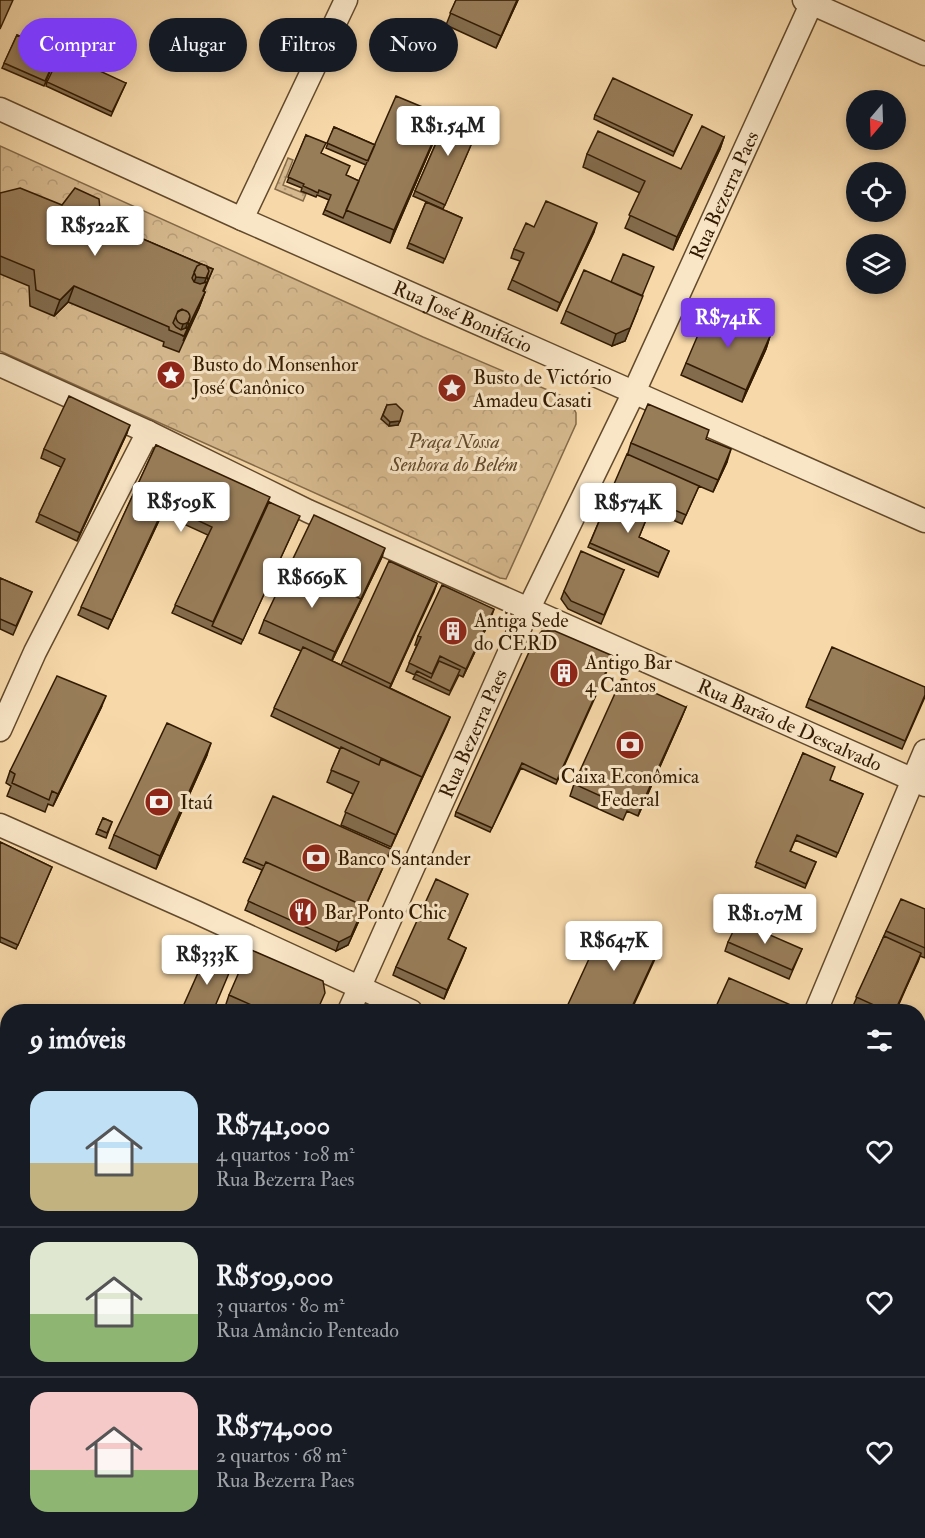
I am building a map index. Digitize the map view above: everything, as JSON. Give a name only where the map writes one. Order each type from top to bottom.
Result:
[{"type":"street","points":[[242,219],[346,0]]},
{"type":"street","points":[[809,1],[925,54]]},
{"type":"street","name":"Rua Bezerra Paes","points":[[352,1004],[529,608],[634,392],[809,1]]},
{"type":"street","name":"Rua José Bonifácio","points":[[0,109],[242,219],[925,521]]},
{"type":"street","name":"Rua Barão de Descalvado","points":[[0,365],[148,432],[308,511],[919,782]]},
{"type":"street","points":[[0,730],[35,652],[148,432]]},
{"type":"street","points":[[819,1004],[919,782],[925,751]]},
{"type":"street","points":[[0,825],[396,1004]]},
{"type":"green space","name":"Praça Nossa Senhora do Belém","points":[[0,146],[423,337],[569,399],[576,413],[576,424],[506,579],[0,351]]},
{"type":"green space","points":[[288,158],[293,160],[283,185],[306,194],[303,201],[275,189]]},
{"type":"building","points":[[0,0],[13,0],[0,29]]},
{"type":"building","points":[[456,0],[517,0],[501,36],[450,13]]},
{"type":"building","points":[[17,35],[18,35],[18,69],[4,63]]},
{"type":"building","points":[[24,72],[49,72],[45,81]]},
{"type":"building","points":[[52,72],[102,72],[126,83],[112,112],[47,82]]},
{"type":"building","points":[[613,78],[692,115],[674,152],[595,115]]},
{"type":"building","points":[[396,96],[444,116],[394,230],[346,210]]},
{"type":"building","points":[[451,109],[481,122],[445,205],[415,191]]},
{"type":"building","points":[[702,126],[724,137],[677,237],[629,215],[645,181],[587,154],[598,131],[681,169]]},
{"type":"building","points":[[334,127],[375,145],[368,161],[327,143]]},
{"type":"building","points":[[306,135],[326,143],[321,153],[350,166],[346,175],[359,181],[343,218],[325,210],[331,195],[319,190],[318,193],[288,177]]},
{"type":"building","points":[[20,188],[62,205],[75,188],[99,199],[101,221],[201,264],[197,266],[192,278],[194,282],[200,284],[207,282],[203,291],[205,292],[189,325],[190,316],[182,309],[178,311],[173,323],[181,330],[188,327],[184,336],[169,330],[169,327],[74,286],[60,300],[36,290],[34,270],[0,256],[0,193]]},
{"type":"building","points":[[546,201],[597,223],[560,303],[512,280],[524,253],[514,249],[526,223],[534,227]]},
{"type":"building","points":[[426,202],[462,218],[445,259],[409,243]]},
{"type":"building","points":[[623,254],[654,267],[642,296],[611,282]]},
{"type":"building","points":[[201,264],[207,266],[209,271],[206,278],[196,277],[194,272]]},
{"type":"building","points":[[207,267],[213,269],[208,280],[209,271]]},
{"type":"building","points":[[584,270],[643,296],[630,328],[616,334],[566,311]]},
{"type":"building","points":[[709,309],[770,336],[746,390],[686,363]]},
{"type":"building","points":[[180,310],[186,310],[190,317],[186,324],[180,324],[176,320],[176,314]]},
{"type":"building","points":[[69,396],[130,425],[80,533],[39,514],[65,459],[44,449]]},
{"type":"building","points":[[396,404],[403,411],[400,421],[390,422],[383,415],[387,405]]},
{"type":"building","points":[[648,404],[709,430],[706,439],[731,449],[718,480],[631,443]]},
{"type":"building","points":[[156,445],[270,497],[213,622],[175,605],[212,527],[165,505],[112,620],[81,607]]},
{"type":"building","points":[[627,454],[699,486],[686,515],[614,484]]},
{"type":"building","points":[[611,493],[650,510],[639,537],[669,551],[659,573],[590,543]]},
{"type":"building","points":[[269,502],[300,516],[243,640],[212,626]]},
{"type":"building","points":[[314,515],[385,548],[361,599],[290,565]]},
{"type":"building","points":[[581,551],[624,570],[604,615],[571,601],[564,591]]},
{"type":"building","points":[[389,561],[437,583],[391,684],[343,661]]},
{"type":"building","points":[[290,565],[361,599],[335,652],[264,620]]},
{"type":"building","points":[[0,578],[32,592],[16,626],[0,619]]},
{"type":"building","name":"Antiga Sede do CERD","points":[[442,585],[494,609],[466,669],[440,656],[432,674],[409,663],[421,637],[418,636]]},
{"type":"building","points":[[542,631],[555,631],[613,656],[557,780],[522,763],[492,828],[456,812],[535,639]]},
{"type":"building","points":[[303,647],[450,717],[422,777],[274,708]]},
{"type":"building","points":[[832,647],[925,687],[925,695],[905,741],[809,699]]},
{"type":"building","points":[[439,661],[460,670],[450,691],[415,674],[417,671],[431,678]]},
{"type":"building","points":[[57,676],[106,696],[58,794],[52,791],[49,800],[12,783],[15,774],[10,771]]},
{"type":"building","points":[[622,678],[686,707],[642,804],[631,799],[627,808],[574,784]]},
{"type":"building","name":"Itaú","points":[[167,723],[211,743],[160,856],[114,835]]},
{"type":"building","points":[[341,747],[379,765],[381,759],[422,777],[396,835],[345,812],[359,782],[331,770]]},
{"type":"building","points":[[803,753],[835,767],[830,780],[863,794],[838,853],[797,835],[790,851],[816,862],[806,884],[756,862]]},
{"type":"building","name":"Banco Santander","points":[[273,796],[391,849],[363,911],[364,906],[266,862],[264,866],[245,858]]},
{"type":"building","points":[[103,818],[112,822],[107,833],[98,829]]},
{"type":"building","points":[[0,842],[52,867],[18,945],[0,937]]},
{"type":"building","name":"Bar Ponto Chic","points":[[266,862],[364,906],[351,936],[339,942],[248,901]]},
{"type":"building","points":[[436,879],[468,894],[448,939],[466,948],[447,990],[396,967]]},
{"type":"building","points":[[901,899],[925,909],[925,948],[886,931]]},
{"type":"building","points":[[738,921],[802,949],[792,970],[728,942]]},
{"type":"building","points":[[606,922],[660,946],[633,1004],[568,1004]]},
{"type":"building","points":[[884,936],[921,953],[898,1004],[872,1004],[856,997]]},
{"type":"building","points":[[249,949],[323,981],[325,993],[320,1004],[249,1004],[229,995]]},
{"type":"building","points":[[206,955],[232,966],[216,1004],[184,1004]]},
{"type":"building","points":[[729,978],[789,1004],[717,1004]]},
{"type":"place","name":"Busto do Monsenhor José Canônico","points":[[171,375]]},
{"type":"place","name":"Busto de Victório Amadeu Casati","points":[[452,388]]},
{"type":"place","name":"Antiga Sede do CERD","points":[[453,631]]},
{"type":"place","name":"Antigo Bar 4 Cantos","points":[[564,673]]},
{"type":"place","name":"Caixa Econômica Federal","points":[[630,745]]},
{"type":"place","name":"Itaú","points":[[159,802]]},
{"type":"place","name":"Banco Santander","points":[[316,858]]},
{"type":"place","name":"Bar Ponto Chic","points":[[303,912]]}]
